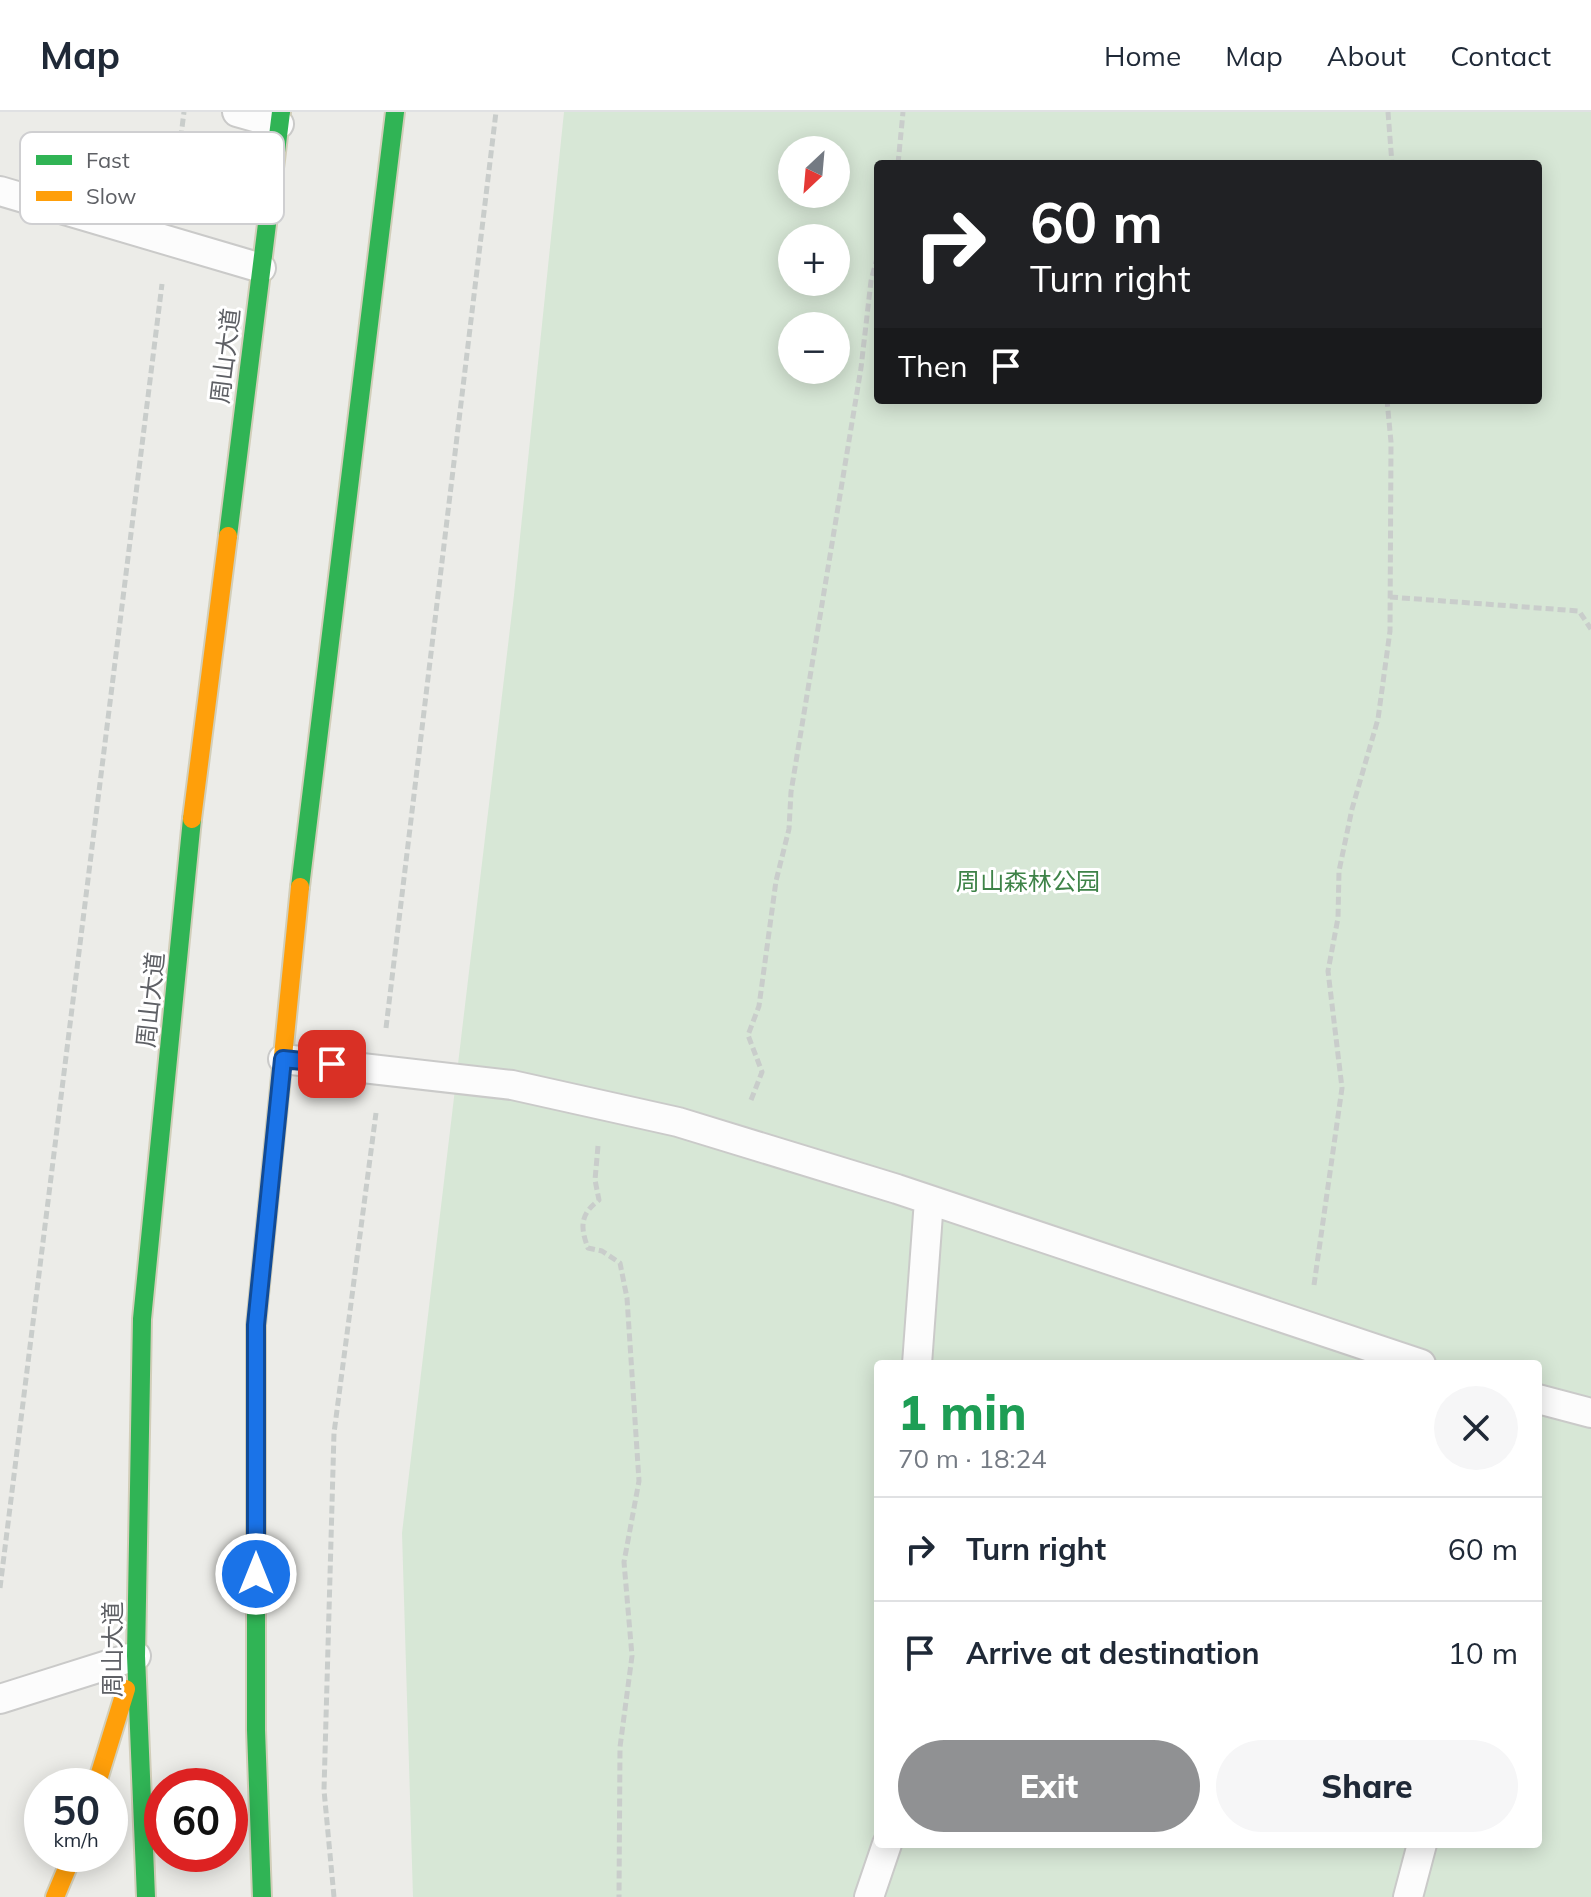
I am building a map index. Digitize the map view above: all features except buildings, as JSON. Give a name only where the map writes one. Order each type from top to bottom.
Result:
[{"type":"main road","points":[[262,1897],[256,1730],[256,1325],[307,816],[395,112]]},
{"type":"main road","name":"周山大道","points":[[146,1897],[136,1656],[142,1319],[194,803],[267,224]]},
{"type":"main road","points":[[102,1768],[136,1656]]},
{"type":"main road","points":[[55,1897],[65,1872]]},
{"type":"lane","points":[[237,112],[280,118]]},
{"type":"lane","points":[[0,191],[20,197]]},
{"type":"lane","points":[[113,224],[261,268]]},
{"type":"lane","points":[[283,1059],[512,1085],[678,1122],[929,1200],[1403,1360]]},
{"type":"lane","points":[[917,1360],[929,1200]]},
{"type":"lane","points":[[1542,1400],[1591,1413]]},
{"type":"lane","points":[[0,1699],[136,1656]]},
{"type":"lane","points":[[869,1897],[886,1848]]},
{"type":"lane","points":[[1408,1897],[1421,1848]]},
{"type":"path","points":[[182,132],[184,112]]},
{"type":"path","points":[[334,1897],[324,1790],[334,1433],[496,112]]},
{"type":"path","points":[[898,160],[903,112]]},
{"type":"path","points":[[1388,112],[1392,160]]},
{"type":"path","points":[[0,1588],[170,224]]},
{"type":"path","points":[[735,1139],[762,1072],[748,1035],[759,1006],[776,881],[789,829],[791,792],[874,269]]},
{"type":"path","points":[[1308,1327],[1342,1088],[1328,971],[1338,918],[1339,871],[1348,821],[1378,719],[1390,631],[1391,442],[1387,404]]},
{"type":"path","points":[[1390,597],[1579,611],[1591,629]]},
{"type":"path","points":[[602,1105],[595,1180],[599,1200],[587,1209],[581,1231],[588,1248],[602,1251],[620,1263],[627,1298],[639,1481],[624,1562],[632,1656],[620,1747],[619,1897]]},
{"type":"green space","name":"周山森林公园","points":[[564,112],[1591,112],[1591,1897],[413,1897],[402,1533],[514,595]]},
{"type":"traffic: fast","points":[[278,132],[281,112]]},
{"type":"traffic: fast","points":[[300,887],[395,112]]},
{"type":"traffic: fast","points":[[228,536],[267,224]]},
{"type":"traffic: fast","points":[[146,1897],[136,1656],[142,1319],[192,819]]},
{"type":"traffic: fast","points":[[256,1367],[256,1730],[262,1897]]},
{"type":"traffic: slow","points":[[192,819],[228,536]]},
{"type":"traffic: slow","points":[[256,1367],[256,1325],[300,887]]},
{"type":"traffic: slow","points":[[102,1768],[126,1689]]},
{"type":"traffic: slow","points":[[55,1897],[65,1872]]},
{"type":"route","points":[[256,1574],[256,1325],[283,1059],[332,1064]]}]
